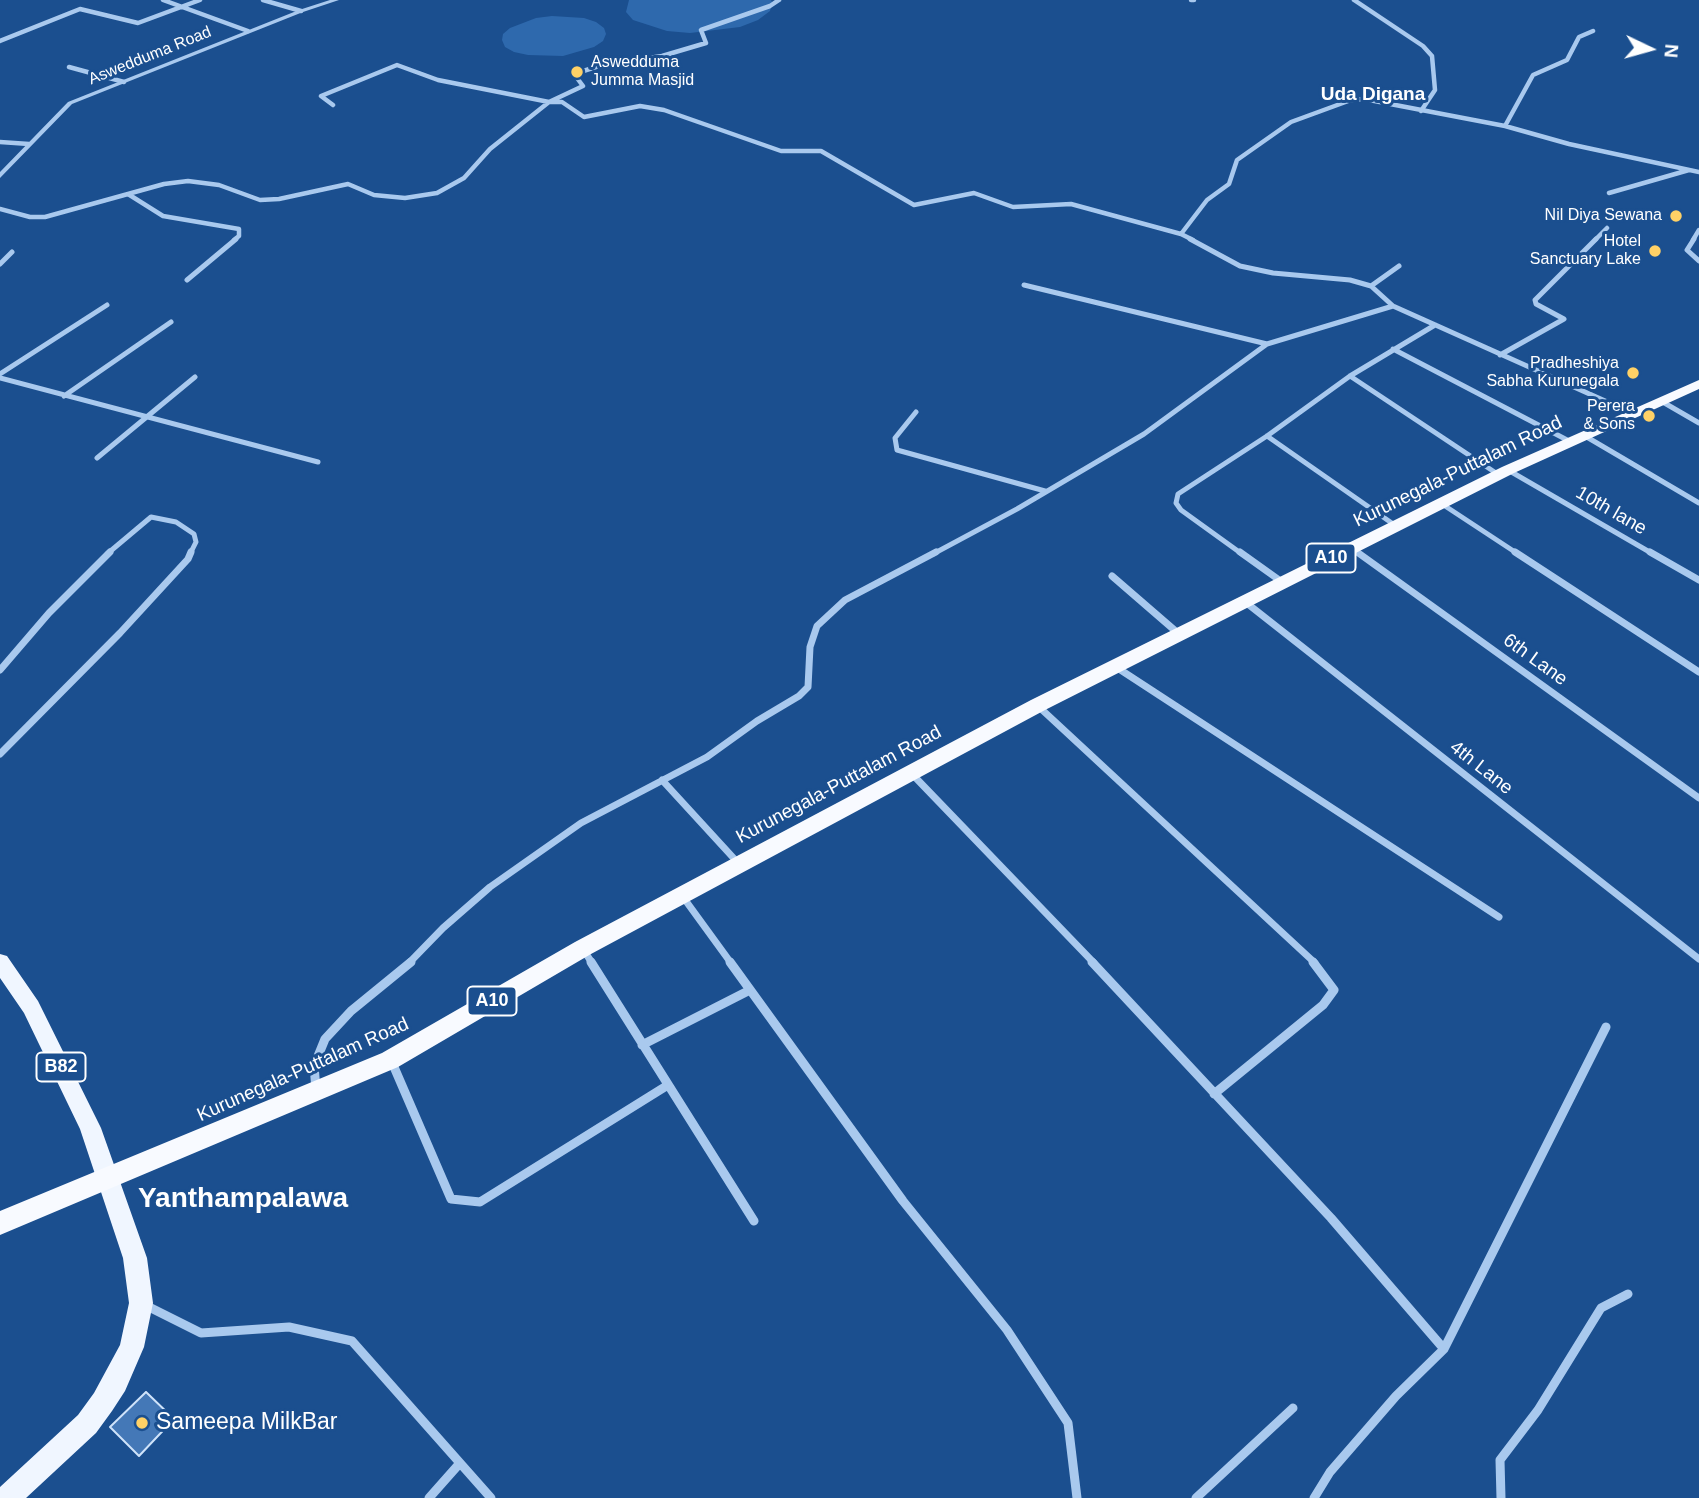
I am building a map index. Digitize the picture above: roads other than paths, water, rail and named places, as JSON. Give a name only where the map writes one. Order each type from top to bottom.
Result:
[{"type":"highway","name":"Kurunegala-Puttalam Road","points":[[0,1223],[110,1180],[390,1060],[583,948],[1038,705],[1504,472],[1699,384]]},
{"type":"main road","name":"B82","points":[[0,962],[46,1035],[90,1128],[110,1180]]},
{"type":"main road","points":[[7,1498],[87,1424],[116,1382],[132,1347],[141,1303],[135,1258],[110,1180]]},
{"type":"street","points":[[163,0],[247,31]]},
{"type":"street","points":[[0,41],[83,8],[131,24],[200,0]]},
{"type":"street","points":[[264,0],[300,11]]},
{"type":"street","name":"Aswedduma Road","points":[[0,176],[70,103],[300,11],[336,0]]},
{"type":"street","points":[[0,209],[45,217],[188,181],[219,185],[260,200],[279,199],[348,184],[374,195],[405,198],[437,193],[464,178],[490,149],[549,102],[583,86],[574,74],[602,65],[662,56],[706,43],[701,30],[770,6],[779,0]]},
{"type":"street","points":[[1354,0],[1423,46],[1432,56],[1435,90],[1421,111]]},
{"type":"street","points":[[1505,126],[1533,75],[1567,60],[1579,37],[1593,30]]},
{"type":"street","points":[[332,105],[321,96],[397,65],[438,80],[549,102],[562,102],[584,117],[640,106],[664,110],[717,127],[755,144],[781,150],[821,151],[914,205],[974,193],[1013,207],[1071,204],[1181,234],[1240,266],[1273,273],[1350,280],[1371,286],[1393,306],[1632,413]]},
{"type":"street","points":[[69,67],[124,82]]},
{"type":"street","points":[[1181,234],[1207,200],[1229,184],[1237,159],[1292,122],[1351,100],[1364,99],[1505,126],[1569,144],[1699,172]]},
{"type":"street","points":[[0,142],[29,144]]},
{"type":"street","points":[[1609,193],[1690,169]]},
{"type":"street","points":[[128,194],[163,216],[239,229],[239,236],[187,279]]},
{"type":"street","points":[[1500,355],[1564,318],[1536,304],[1535,300],[1607,228]]},
{"type":"street","points":[[1699,230],[1688,250],[1699,261]]},
{"type":"street","points":[[0,264],[12,252]]},
{"type":"street","points":[[1371,286],[1399,266]]},
{"type":"street","points":[[1024,285],[1267,344]]},
{"type":"street","points":[[0,376],[107,305]]},
{"type":"street","points":[[316,1093],[314,1066],[325,1039],[371,992],[415,958],[443,928],[489,887],[581,822],[708,757],[799,696],[808,687],[810,647],[817,626],[845,600],[1017,509],[1178,411],[1228,370],[1267,344],[1393,306]]},
{"type":"street","points":[[64,396],[171,322]]},
{"type":"street","points":[[1282,582],[1181,510],[1177,503],[1178,494],[1268,436],[1350,376],[1435,324]]},
{"type":"street","points":[[1393,349],[1578,439],[1699,503]]},
{"type":"street","points":[[0,376],[64,396],[318,462]]},
{"type":"street","name":"10th lane","points":[[1350,376],[1504,472],[1699,580]]},
{"type":"street","points":[[97,457],[195,377]]},
{"type":"street","points":[[1661,401],[1699,423]]},
{"type":"street","points":[[916,412],[895,438],[897,450],[1045,491]]},
{"type":"street","points":[[1268,436],[1397,526]]},
{"type":"street","points":[[1442,504],[1699,672]]},
{"type":"street","points":[[0,670],[100,560],[151,517],[176,523],[194,534],[193,551],[188,559],[120,633],[0,754]]},
{"type":"street","name":"6th Lane","points":[[1352,548],[1699,798]]},
{"type":"street","points":[[1112,576],[1179,634]]},
{"type":"street","name":"4th Lane","points":[[1244,601],[1699,958]]},
{"type":"street","points":[[1114,666],[1499,917]]},
{"type":"street","points":[[1038,705],[1320,968],[1334,990],[1323,1006],[1214,1094]]},
{"type":"street","points":[[911,774],[1049,916],[1331,1218],[1444,1349]]},
{"type":"street","points":[[662,780],[739,864]]},
{"type":"street","points":[[683,896],[903,1201],[1007,1330],[1068,1423],[1077,1498]]},
{"type":"street","points":[[583,948],[754,1221]]},
{"type":"street","points":[[642,1045],[750,990]]},
{"type":"street","points":[[1314,1498],[1330,1472],[1396,1396],[1444,1349],[1606,1027]]},
{"type":"street","points":[[390,1060],[451,1199],[480,1202],[668,1085]]},
{"type":"street","points":[[1501,1498],[1500,1460],[1545,1399],[1601,1308],[1628,1294]]},
{"type":"street","points":[[141,1303],[201,1333],[289,1326],[352,1340],[491,1498]]},
{"type":"street","points":[[1196,1498],[1293,1408]]},
{"type":"street","points":[[429,1498],[460,1463]]},
{"type":"place","name":"Aswedduma Jumma Masjid","points":[[577,72]]},
{"type":"place","name":"Nil Diya Sewana","points":[[1676,216]]},
{"type":"place","name":"Hotel Sanctuary Lake","points":[[1655,251]]},
{"type":"place","name":"Pradheshiya Sabha Kurunegala","points":[[1633,373]]},
{"type":"place","name":"Perera & Sons","points":[[1649,416]]},
{"type":"place","name":"Sameepa MilkBar","points":[[142,1423]]},
{"type":"district","name":"Uda Digana","points":[[1373,95]]},
{"type":"district","name":"Yanthampalawa","points":[[243,1199]]}]
